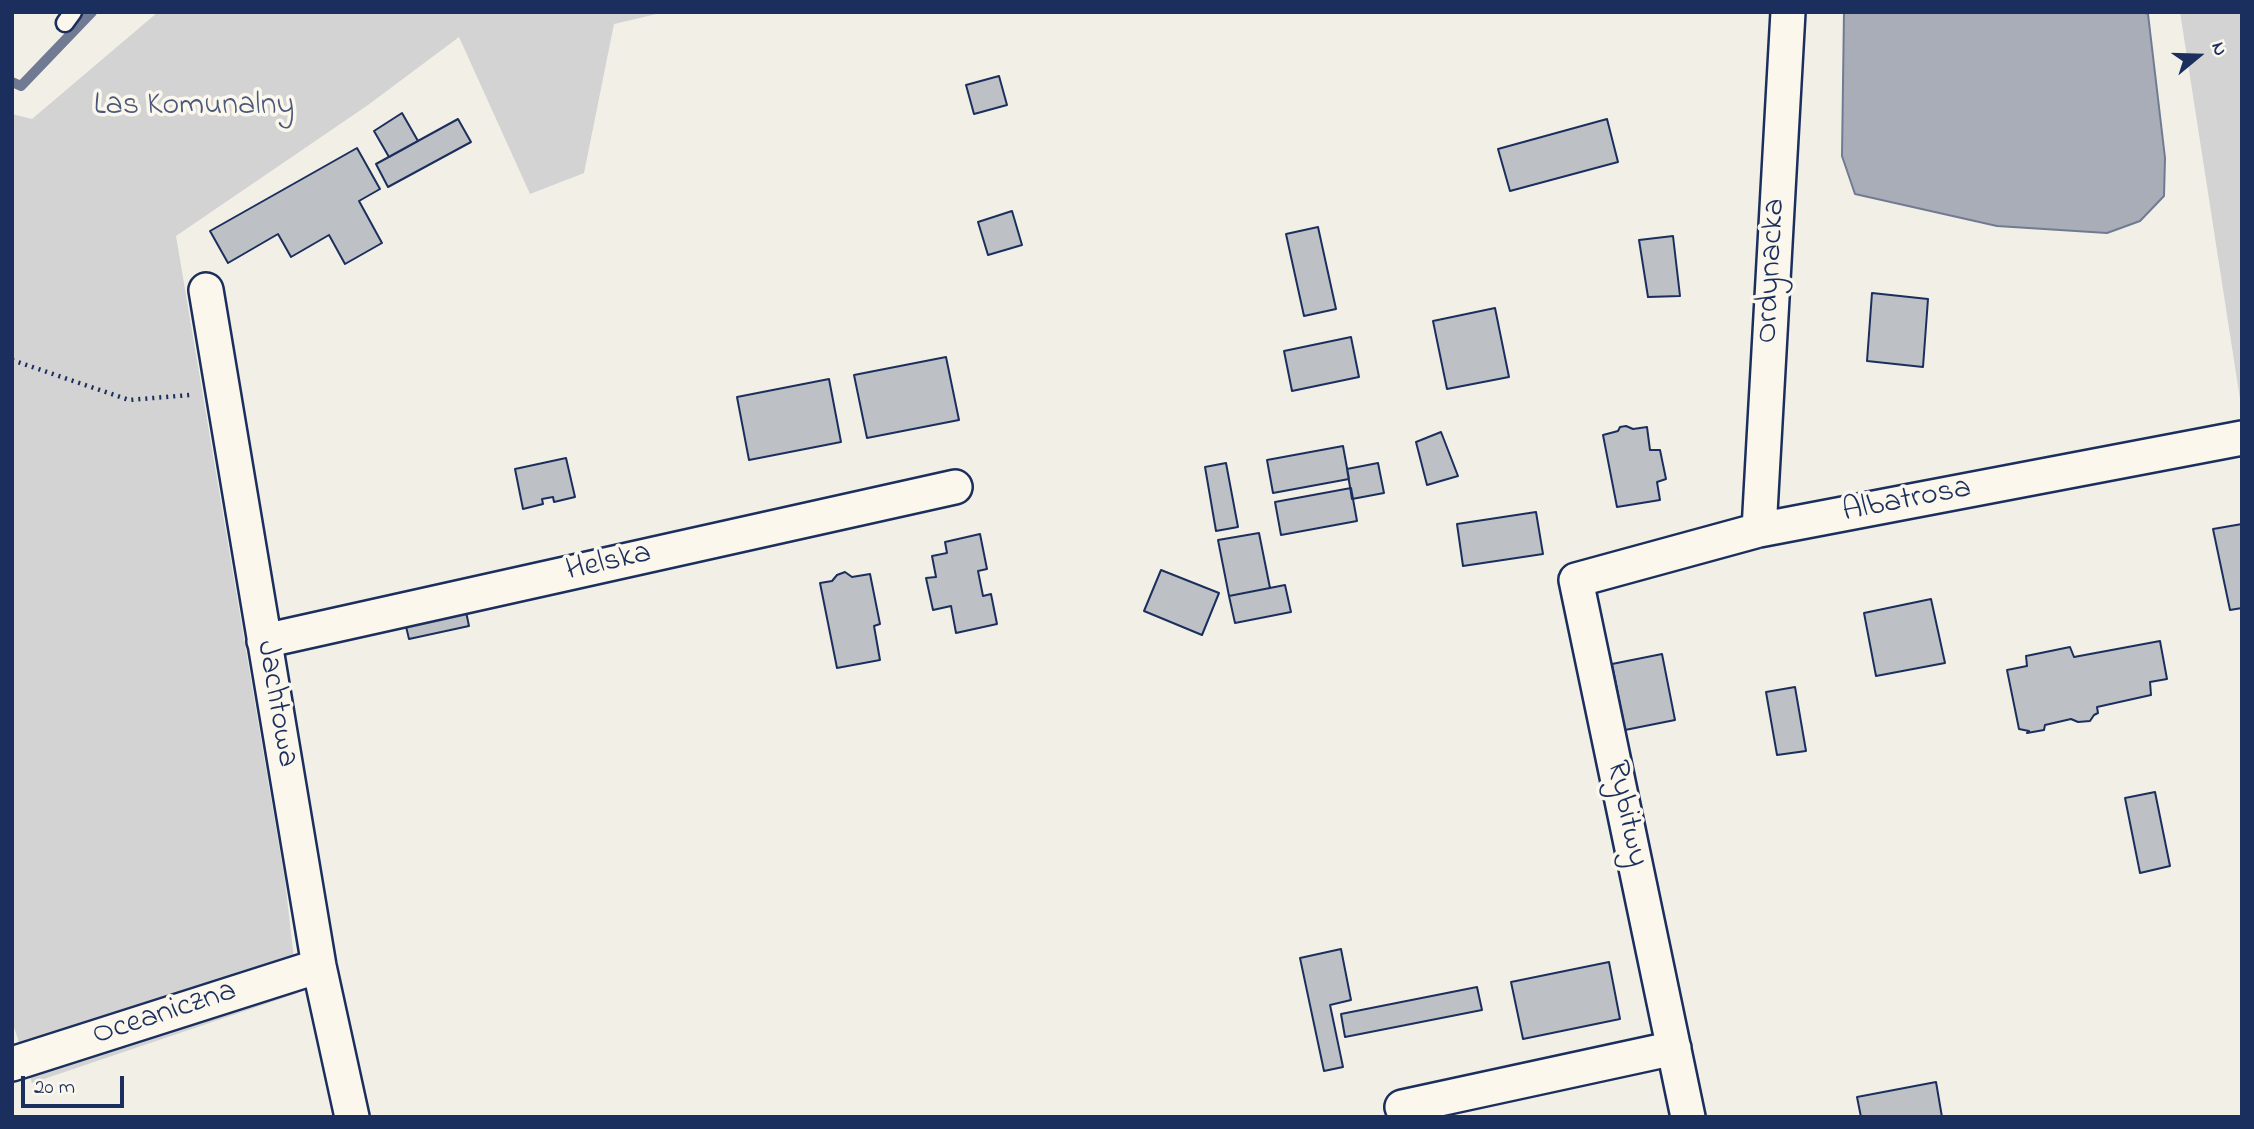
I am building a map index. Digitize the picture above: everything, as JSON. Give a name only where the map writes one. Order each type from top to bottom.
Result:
[{"type":"street","name":"Ordynacka","points":[[1759,530],[1788,12]]},
{"type":"street","name":"Jachtowa","points":[[206,290],[319,966],[352,1117]]},
{"type":"street","name":"Albatrosa","points":[[1576,580],[1759,530],[2242,438]]},
{"type":"street","name":"Helska","points":[[264,641],[955,487]]},
{"type":"street","name":"Rybitwy","points":[[1576,580],[1688,1117]]},
{"type":"street","name":"Oceaniczna","points":[[12,1064],[319,966]]},
{"type":"street","points":[[1402,1107],[1674,1048]]},
{"type":"path","points":[[12,360],[129,400],[171,398],[222,390]]},
{"type":"green space","name":"Las Komunalny","points":[[158,12],[665,12],[614,24],[584,173],[530,194],[459,37],[368,105],[176,236],[285,881],[298,993],[32,1083],[12,1021],[12,114],[32,119]]},
{"type":"green space","points":[[2180,12],[2242,12],[2240,399]]},
{"type":"shaded area","points":[[1844,12],[2148,14],[2165,158],[2164,196],[2140,221],[2107,233],[1997,226],[1855,194],[1842,156]]},
{"type":"building","points":[[999,76],[1007,105],[974,114],[966,85]]},
{"type":"building","points":[[402,113],[418,141],[389,157],[374,131]]},
{"type":"building","points":[[458,119],[471,142],[388,187],[376,164]]},
{"type":"building","points":[[1607,119],[1618,162],[1510,191],[1498,149]]},
{"type":"building","points":[[357,148],[380,189],[359,201],[382,243],[345,264],[329,235],[291,257],[278,234],[228,263],[210,231]]},
{"type":"building","points":[[1012,211],[1022,245],[988,255],[978,222]]},
{"type":"building","points":[[1318,227],[1336,309],[1304,316],[1286,234]]},
{"type":"building","points":[[1673,236],[1680,296],[1648,297],[1639,240]]},
{"type":"building","points":[[1872,293],[1928,299],[1923,367],[1867,361]]},
{"type":"building","points":[[1495,308],[1509,377],[1447,389],[1433,321]]},
{"type":"building","points":[[1351,337],[1359,377],[1292,391],[1284,351]]},
{"type":"building","points":[[946,357],[959,420],[867,438],[854,375]]},
{"type":"building","points":[[829,379],[841,442],[749,460],[737,397]]},
{"type":"building","points":[[1626,426],[1633,429],[1647,427],[1650,450],[1660,450],[1666,479],[1657,482],[1660,500],[1617,507],[1603,435]]},
{"type":"building","points":[[1441,432],[1458,476],[1427,485],[1416,442]]},
{"type":"building","points":[[1343,446],[1349,479],[1273,493],[1267,460]]},
{"type":"building","points":[[566,458],[575,497],[554,502],[553,497],[542,499],[543,504],[523,509],[515,469]]},
{"type":"building","points":[[1226,463],[1238,527],[1216,531],[1205,467]]},
{"type":"building","points":[[1378,463],[1384,493],[1352,499],[1347,469]]},
{"type":"building","points":[[1351,488],[1357,521],[1281,535],[1275,502]]},
{"type":"building","points":[[1536,512],[1543,554],[1463,566],[1457,524]]},
{"type":"building","points":[[2242,524],[2242,608],[2230,610],[2213,529]]},
{"type":"building","points":[[1259,533],[1270,588],[1229,596],[1218,540]]},
{"type":"building","points":[[980,534],[987,569],[978,571],[983,596],[991,594],[997,624],[956,633],[951,606],[933,610],[926,578],[936,577],[932,556],[947,553],[945,542]]},
{"type":"building","points":[[1161,570],[1219,593],[1202,635],[1144,611]]},
{"type":"building","points":[[845,572],[852,577],[870,574],[880,624],[874,626],[880,660],[837,668],[820,583],[832,581]]},
{"type":"building","points":[[1285,585],[1291,612],[1235,623],[1229,596]]},
{"type":"building","points":[[1931,599],[1945,663],[1876,676],[1864,613]]},
{"type":"building","points":[[464,602],[469,626],[409,639],[403,614]]},
{"type":"building","points":[[2160,641],[2167,679],[2150,682],[2151,695],[2097,707],[2098,713],[2090,721],[2078,722],[2071,719],[2045,725],[2044,730],[2027,733],[2029,731],[2019,729],[2007,670],[2027,666],[2026,656],[2070,647],[2074,657]]},
{"type":"building","points":[[1662,654],[1675,720],[1625,730],[1612,664]]},
{"type":"building","points":[[1795,687],[1806,751],[1777,755],[1766,692]]},
{"type":"building","points":[[2155,792],[2170,866],[2140,873],[2125,798]]},
{"type":"building","points":[[1341,949],[1351,1000],[1330,1005],[1343,1067],[1324,1071],[1300,958]]},
{"type":"building","points":[[1609,962],[1620,1019],[1523,1039],[1511,982]]},
{"type":"building","points":[[1477,987],[1482,1010],[1345,1037],[1341,1014]]},
{"type":"building","points":[[1936,1082],[1942,1117],[1861,1117],[1857,1097]]},
{"type":"waterway","points":[[12,82],[21,86],[92,12]]}]
